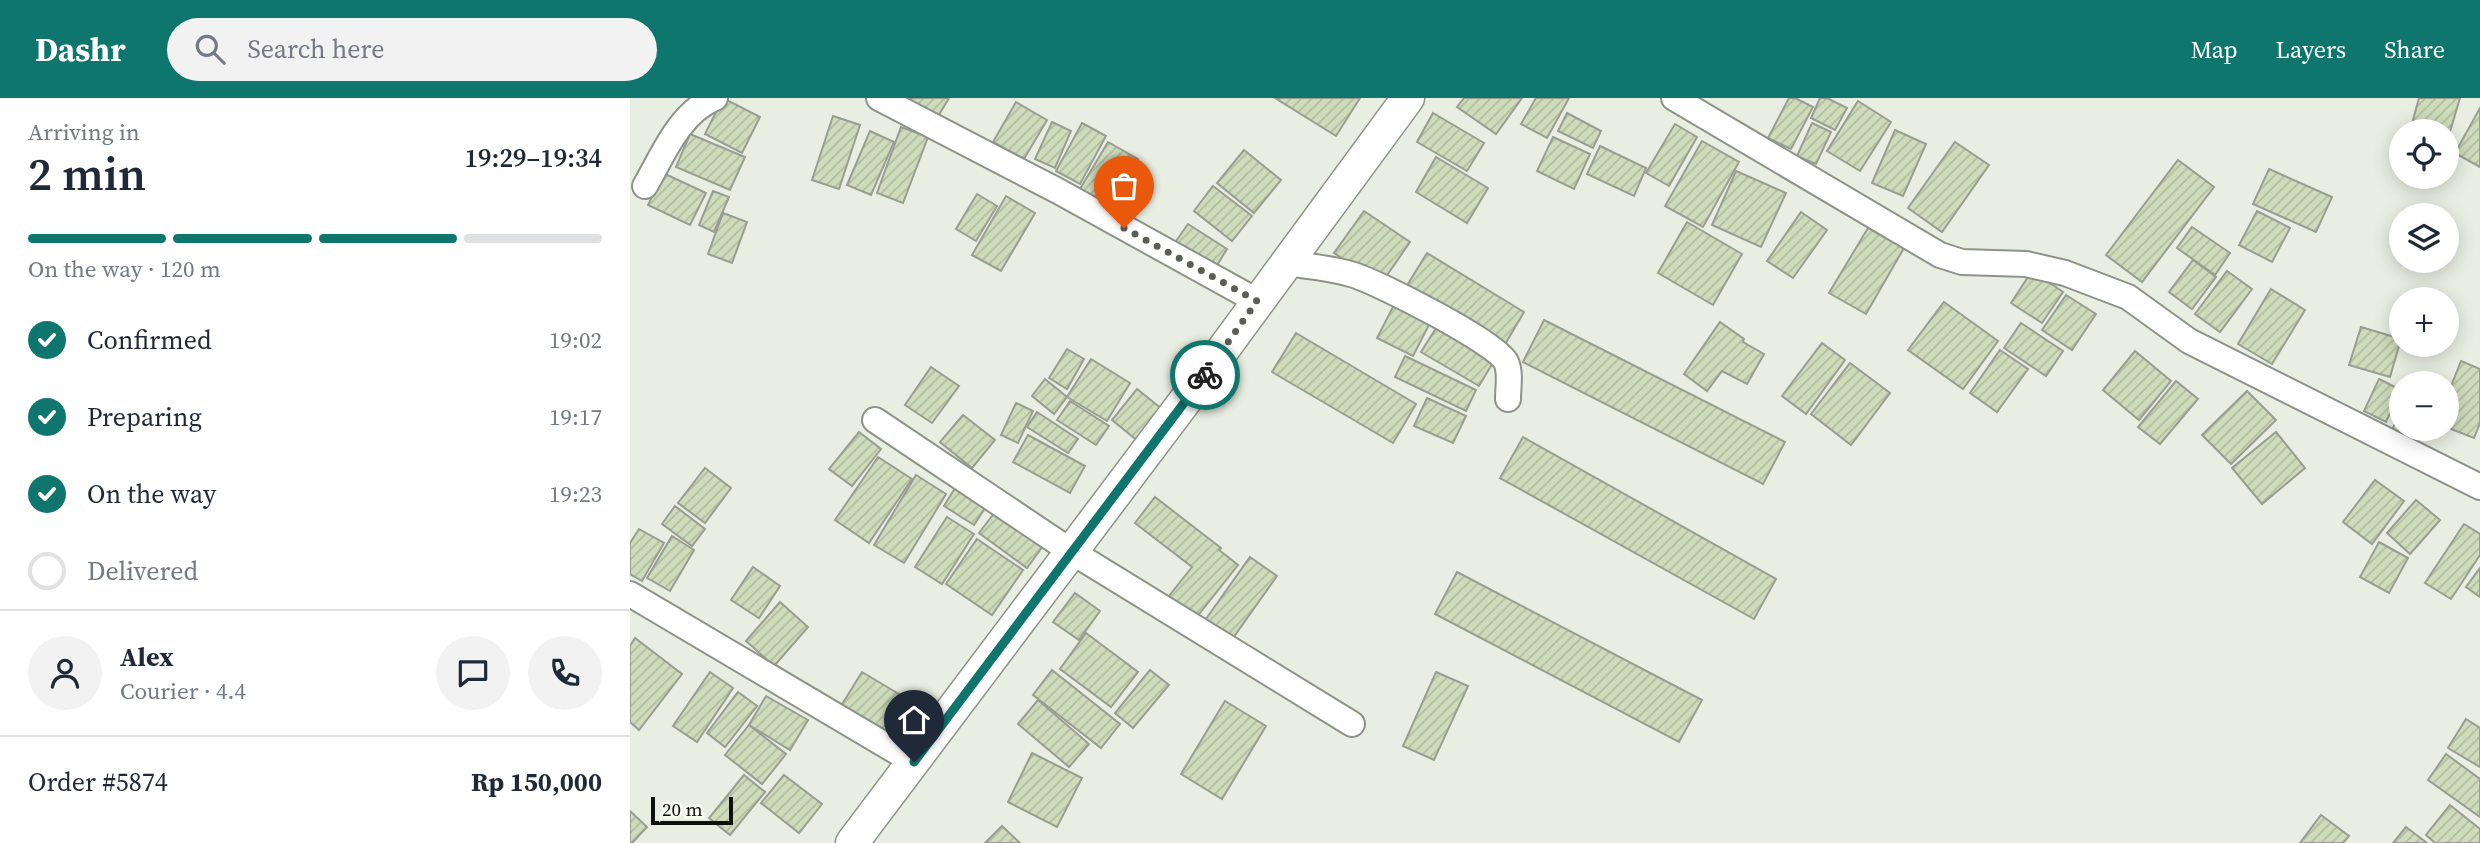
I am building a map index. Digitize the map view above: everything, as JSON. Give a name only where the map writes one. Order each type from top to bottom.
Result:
[{"type":"street","points":[[645,186],[680,126],[700,105],[715,98]]},
{"type":"street","points":[[879,98],[1058,191],[1257,301]]},
{"type":"street","points":[[852,843],[1200,381],[1408,98]]},
{"type":"street","points":[[1674,98],[1940,255],[1975,263],[2026,264],[2065,273],[2128,297],[2189,341],[2480,487]]},
{"type":"street","points":[[1285,263],[1328,269],[1367,280],[1482,341],[1507,364],[1508,399]]},
{"type":"street","points":[[875,420],[1072,552],[1352,724]]},
{"type":"street","points":[[630,594],[914,762]]},
{"type":"building","points":[[723,98],[760,117],[742,153],[705,134]]},
{"type":"building","points":[[905,98],[949,98],[937,118]]},
{"type":"building","points":[[1275,98],[1360,98],[1336,136]]},
{"type":"building","points":[[1464,98],[1522,98],[1496,134],[1457,107]]},
{"type":"building","points":[[1536,98],[1569,98],[1547,138],[1521,124]]},
{"type":"building","points":[[1789,98],[1795,98],[1813,107],[1791,149],[1768,138]]},
{"type":"building","points":[[1820,98],[1827,98],[1847,108],[1835,130],[1811,118]]},
{"type":"building","points":[[2419,98],[2460,98],[2454,119],[2413,119]]},
{"type":"building","points":[[1858,101],[1891,122],[1860,171],[1827,151]]},
{"type":"building","points":[[1016,102],[1047,120],[1024,159],[993,142]]},
{"type":"building","points":[[2480,108],[2480,167],[2459,155],[2459,146]]},
{"type":"building","points":[[1433,113],[1484,143],[1467,171],[1417,142]]},
{"type":"building","points":[[1567,113],[1601,131],[1593,148],[1558,131]]},
{"type":"building","points":[[833,116],[860,125],[839,189],[812,180]]},
{"type":"building","points":[[1052,122],[1071,131],[1055,168],[1035,159]]},
{"type":"building","points":[[1082,123],[1106,136],[1080,184],[1056,171]]},
{"type":"building","points":[[1812,123],[1831,132],[1816,164],[1797,156]]},
{"type":"building","points":[[1675,124],[1697,137],[1669,186],[1646,173]]},
{"type":"building","points":[[901,127],[928,137],[903,203],[877,193]]},
{"type":"building","points":[[1895,130],[1926,144],[1903,196],[1872,183]]},
{"type":"building","points":[[870,131],[894,142],[871,195],[847,185]]},
{"type":"building","points":[[690,134],[745,157],[730,190],[676,167]]},
{"type":"building","points":[[1553,137],[1590,154],[1574,189],[1537,171]]},
{"type":"building","points":[[1702,141],[1739,162],[1703,227],[1665,206]]},
{"type":"building","points":[[1108,142],[1138,159],[1110,207],[1080,189]]},
{"type":"building","points":[[1955,142],[1989,165],[1942,232],[1908,208]]},
{"type":"building","points":[[1600,146],[1646,168],[1634,196],[1587,174]]},
{"type":"building","points":[[1244,150],[1281,180],[1254,213],[1217,183]]},
{"type":"building","points":[[1436,157],[1488,188],[1467,223],[1416,192]]},
{"type":"building","points":[[2178,160],[2214,187],[2142,282],[2106,255]]},
{"type":"building","points":[[2269,169],[2332,197],[2316,232],[2253,204]]},
{"type":"building","points":[[1736,171],[1786,193],[1761,247],[1712,225]]},
{"type":"building","points":[[663,173],[706,193],[690,225],[648,205]]},
{"type":"building","points":[[1213,186],[1252,216],[1232,241],[1194,211]]},
{"type":"building","points":[[713,191],[729,197],[714,232],[699,225]]},
{"type":"building","points":[[977,194],[997,206],[976,241],[956,229]]},
{"type":"building","points":[[1006,196],[1035,213],[1001,271],[972,255]]},
{"type":"building","points":[[1364,211],[1410,242],[1381,284],[1334,253]]},
{"type":"building","points":[[2257,211],[2290,228],[2272,262],[2239,245]]},
{"type":"building","points":[[1801,212],[1827,230],[1793,278],[1767,261]]},
{"type":"building","points":[[723,213],[747,222],[732,263],[708,254]]},
{"type":"building","points":[[1687,222],[1742,254],[1713,305],[1658,273]]},
{"type":"building","points":[[1188,224],[1227,249],[1214,270],[1174,244]]},
{"type":"building","points":[[2192,227],[2230,253],[2215,275],[2177,248]]},
{"type":"building","points":[[1868,228],[1904,248],[1866,314],[1829,293]]},
{"type":"building","points":[[1427,253],[1524,312],[1501,351],[1403,292]]},
{"type":"building","points":[[2193,260],[2216,277],[2192,309],[2169,292]]},
{"type":"building","points":[[2032,271],[2063,292],[2042,323],[2011,303]]},
{"type":"building","points":[[2227,271],[2252,289],[2220,332],[2195,314]]},
{"type":"building","points":[[2271,289],[2305,310],[2272,364],[2238,344]]},
{"type":"building","points":[[2066,295],[2096,314],[2072,350],[2042,330]]},
{"type":"building","points":[[1396,301],[1432,319],[1413,356],[1377,338]]},
{"type":"building","points":[[1944,302],[1998,341],[1963,389],[1908,350]]},
{"type":"building","points":[[1544,320],[1785,442],[1763,484],[1523,362]]},
{"type":"building","points":[[1720,322],[1744,339],[1743,342],[1764,354],[1747,384],[1722,371],[1707,391],[1684,374]]},
{"type":"building","points":[[2021,323],[2063,351],[2046,376],[2004,348]]},
{"type":"building","points":[[1438,325],[1495,359],[1479,386],[1421,352]]},
{"type":"building","points":[[2361,327],[2389,335],[2389,357],[2396,357],[2389,377],[2349,365]]},
{"type":"building","points":[[1296,333],[1416,404],[1393,443],[1272,372]]},
{"type":"building","points":[[1822,343],[1845,360],[1806,414],[1782,396]]},
{"type":"building","points":[[1067,349],[1084,359],[1067,389],[1049,378]]},
{"type":"building","points":[[2000,350],[2028,369],[1997,412],[1970,393]]},
{"type":"building","points":[[2135,351],[2171,381],[2139,420],[2103,390]]},
{"type":"building","points":[[1405,356],[1476,390],[1466,411],[1395,377]]},
{"type":"building","points":[[1091,359],[1130,383],[1107,421],[1067,397]]},
{"type":"building","points":[[2461,361],[2480,369],[2480,423],[2474,438],[2459,432],[2457,371]]},
{"type":"building","points":[[1850,363],[1890,393],[1851,445],[1811,414]]},
{"type":"building","points":[[931,367],[959,386],[932,423],[905,405]]},
{"type":"building","points":[[1045,379],[1067,397],[1054,414],[1032,396]]},
{"type":"building","points":[[2379,379],[2389,384],[2389,416],[2386,422],[2364,411]]},
{"type":"building","points":[[2176,381],[2198,399],[2160,444],[2138,427]]},
{"type":"building","points":[[1137,389],[1162,409],[1138,441],[1112,420]]},
{"type":"building","points":[[2247,391],[2276,420],[2231,464],[2202,435]]},
{"type":"building","points":[[1427,398],[1466,416],[1453,443],[1414,426]]},
{"type":"building","points":[[1070,401],[1109,426],[1096,445],[1057,420]]},
{"type":"building","points":[[1016,403],[1033,411],[1018,443],[1001,435]]},
{"type":"building","points":[[1037,412],[1078,439],[1068,453],[1027,427]]},
{"type":"building","points":[[963,415],[995,440],[972,468],[940,442]]},
{"type":"building","points":[[859,432],[881,449],[852,486],[829,469]]},
{"type":"building","points":[[2276,432],[2305,468],[2262,504],[2232,468]]},
{"type":"building","points":[[1028,435],[1085,466],[1070,493],[1013,462]]},
{"type":"building","points":[[1523,437],[1776,579],[1754,619],[1500,478]]},
{"type":"building","points":[[878,457],[912,479],[869,543],[835,520]]},
{"type":"building","points":[[705,468],[731,488],[705,523],[678,503]]},
{"type":"building","points":[[916,475],[946,494],[904,563],[874,545]]},
{"type":"building","points":[[960,480],[991,499],[974,525],[944,506]]},
{"type":"building","points":[[2375,480],[2404,501],[2372,544],[2343,522]]},
{"type":"building","points":[[1155,497],[1221,548],[1219,550],[1238,565],[1192,623],[1165,601],[1192,567],[1135,523]]},
{"type":"building","points":[[2416,500],[2440,520],[2410,554],[2387,533]]},
{"type":"building","points":[[675,506],[705,529],[692,546],[662,524]]},
{"type":"building","points":[[996,511],[1043,546],[1027,568],[979,533]]},
{"type":"building","points":[[947,517],[974,534],[942,584],[915,567]]},
{"type":"building","points":[[2464,524],[2480,534],[2480,555],[2451,599],[2425,583]]},
{"type":"building","points":[[639,529],[664,543],[642,581],[630,574],[630,543]]},
{"type":"building","points":[[672,536],[694,550],[670,591],[647,578]]},
{"type":"building","points":[[977,539],[1023,570],[992,615],[946,584]]},
{"type":"building","points":[[2379,542],[2408,558],[2389,593],[2360,577]]},
{"type":"building","points":[[1250,557],[1277,576],[1228,645],[1201,626]]},
{"type":"building","points":[[753,567],[780,586],[759,618],[731,600]]},
{"type":"building","points":[[2480,568],[2480,597],[2466,587]]},
{"type":"building","points":[[1457,572],[1702,700],[1679,742],[1435,614]]},
{"type":"building","points":[[1075,593],[1100,611],[1079,640],[1053,622]]},
{"type":"building","points":[[780,602],[808,627],[774,666],[746,641]]},
{"type":"building","points":[[1086,633],[1138,672],[1111,707],[1060,669]]},
{"type":"building","points":[[635,638],[682,674],[639,730],[630,722],[630,646]]},
{"type":"building","points":[[1052,670],[1120,724],[1101,748],[1033,695]]},
{"type":"building","points":[[1150,670],[1169,685],[1133,728],[1115,713]]},
{"type":"building","points":[[710,672],[733,688],[697,742],[673,726]]},
{"type":"building","points":[[862,672],[909,700],[887,734],[841,706]]},
{"type":"building","points":[[1436,672],[1468,686],[1434,760],[1403,746]]},
{"type":"building","points":[[738,692],[757,706],[725,747],[707,733]]},
{"type":"building","points":[[766,696],[808,720],[790,750],[749,725]]},
{"type":"building","points":[[1038,700],[1089,744],[1069,767],[1018,724]]},
{"type":"building","points":[[1225,701],[1266,726],[1222,799],[1181,774]]},
{"type":"building","points":[[2466,719],[2480,728],[2480,767],[2448,748]]},
{"type":"building","points":[[749,725],[786,754],[762,784],[725,755]]},
{"type":"building","points":[[1032,753],[1082,778],[1057,827],[1008,802]]},
{"type":"building","points":[[2446,754],[2480,779],[2480,817],[2428,780]]},
{"type":"building","points":[[744,775],[765,792],[730,835],[709,818]]},
{"type":"building","points":[[784,775],[822,804],[799,833],[761,803]]},
{"type":"building","points":[[2450,805],[2480,829],[2480,843],[2435,843],[2426,835]]},
{"type":"building","points":[[630,811],[647,827],[632,843],[630,843]]},
{"type":"building","points":[[2321,815],[2349,836],[2343,843],[2300,843]]},
{"type":"building","points":[[1002,826],[1020,843],[985,843]]},
{"type":"building","points":[[2406,827],[2427,843],[2393,843]]},
{"type":"way so far","points":[[1124,228],[1257,301],[1205,375]]},
{"type":"route","points":[[914,762],[1205,375]]}]
